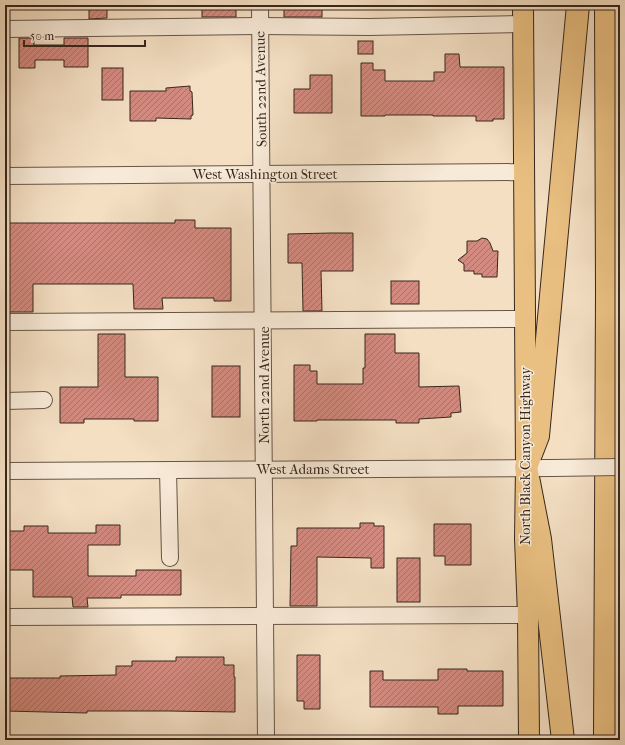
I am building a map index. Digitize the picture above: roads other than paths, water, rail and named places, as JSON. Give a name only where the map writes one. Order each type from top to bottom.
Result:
[{"type":"highway","points":[[563,740],[540,538],[526,467],[538,436],[578,5]]},
{"type":"highway","points":[[605,740],[607,302],[606,5]]},
{"type":"main road","name":"North Black Canyon Highway","points":[[523,14],[525,172],[525,539],[528,615],[529,740]]},
{"type":"street","name":"South 22nd Avenue","points":[[260,5],[263,174]]},
{"type":"street","points":[[5,29],[260,26],[369,27],[523,14]]},
{"type":"street","name":"West Washington Street","points":[[5,176],[525,172]]},
{"type":"street","name":"North 22nd Avenue","points":[[263,174],[265,470],[264,616],[266,740]]},
{"type":"street","points":[[5,322],[525,319]]},
{"type":"street","points":[[5,401],[44,400]]},
{"type":"street","name":"West Adams Street","points":[[5,470],[265,470],[620,467]]},
{"type":"street","points":[[168,470],[170,558]]},
{"type":"street","points":[[5,617],[528,615]]}]
